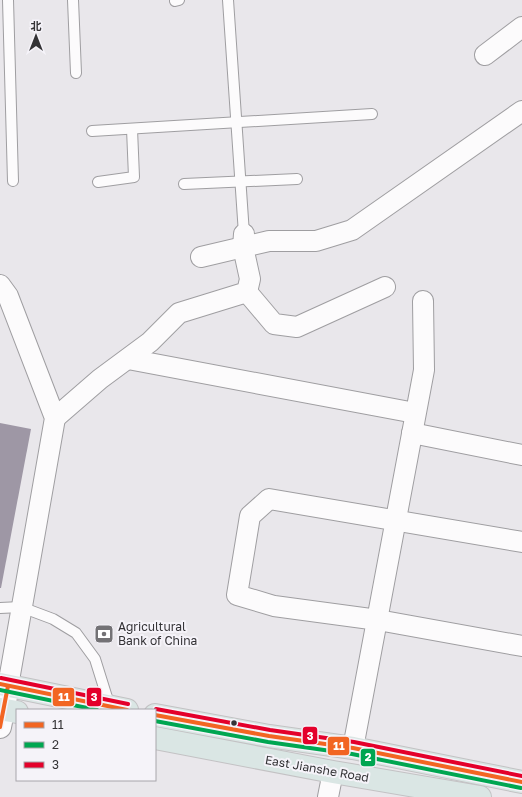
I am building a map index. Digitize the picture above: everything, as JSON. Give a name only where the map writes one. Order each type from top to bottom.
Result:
[{"type":"main road","points":[[4,685],[119,708]]},
{"type":"main road","name":"East Jianshe Road","points":[[156,715],[269,736],[353,748],[522,782]]},
{"type":"main road","name":"East Jianshe Road","points":[[156,738],[333,772],[480,797]]},
{"type":"street","points":[[485,55],[522,27]]},
{"type":"street","points":[[201,257],[243,241],[316,241],[352,230],[522,111]]},
{"type":"street","points":[[243,241],[250,279],[247,292]]},
{"type":"street","points":[[0,285],[3,287],[6,307],[55,418],[21,607],[4,685],[5,714]]},
{"type":"street","points":[[247,292],[274,324],[297,327],[385,287]]},
{"type":"street","points":[[55,418],[100,379],[150,342],[179,313],[247,292]]},
{"type":"street","points":[[353,748],[424,370],[423,300]]},
{"type":"street","points":[[128,358],[415,413]]},
{"type":"street","points":[[412,433],[522,456]]},
{"type":"street","points":[[522,542],[269,499],[250,516],[237,595],[274,606],[378,620],[522,646]]},
{"type":"street","points":[[328,797],[333,772]]},
{"type":"lane","points":[[8,0],[13,181]]},
{"type":"lane","points":[[73,0],[76,73]]},
{"type":"lane","points":[[228,0],[241,182],[243,241]]},
{"type":"lane","points":[[92,131],[372,114]]},
{"type":"lane","points":[[98,182],[134,178],[132,129]]},
{"type":"lane","points":[[184,184],[297,179]]},
{"type":"lane","points":[[0,608],[21,607],[53,619],[76,633],[95,659],[119,708]]},
{"type":"building","points":[[0,423],[31,429],[1,588],[0,588]]},
{"type":"transit line","name":"3","points":[[1,678],[128,704]]},
{"type":"transit line","name":"11","points":[[0,684],[122,709]]},
{"type":"transit line","name":"11","points":[[0,727],[8,686]]},
{"type":"transit line","name":"2","points":[[0,690],[92,709]]},
{"type":"transit line","name":"3","points":[[156,709],[270,730],[354,742],[522,776]]},
{"type":"transit line","name":"11","points":[[156,715],[269,736],[353,748],[522,782]]},
{"type":"transit line","name":"2","points":[[156,721],[268,742],[352,754],[521,788]]},
{"type":"place","name":"Agricultural Bank of China","points":[[104,634]]}]
